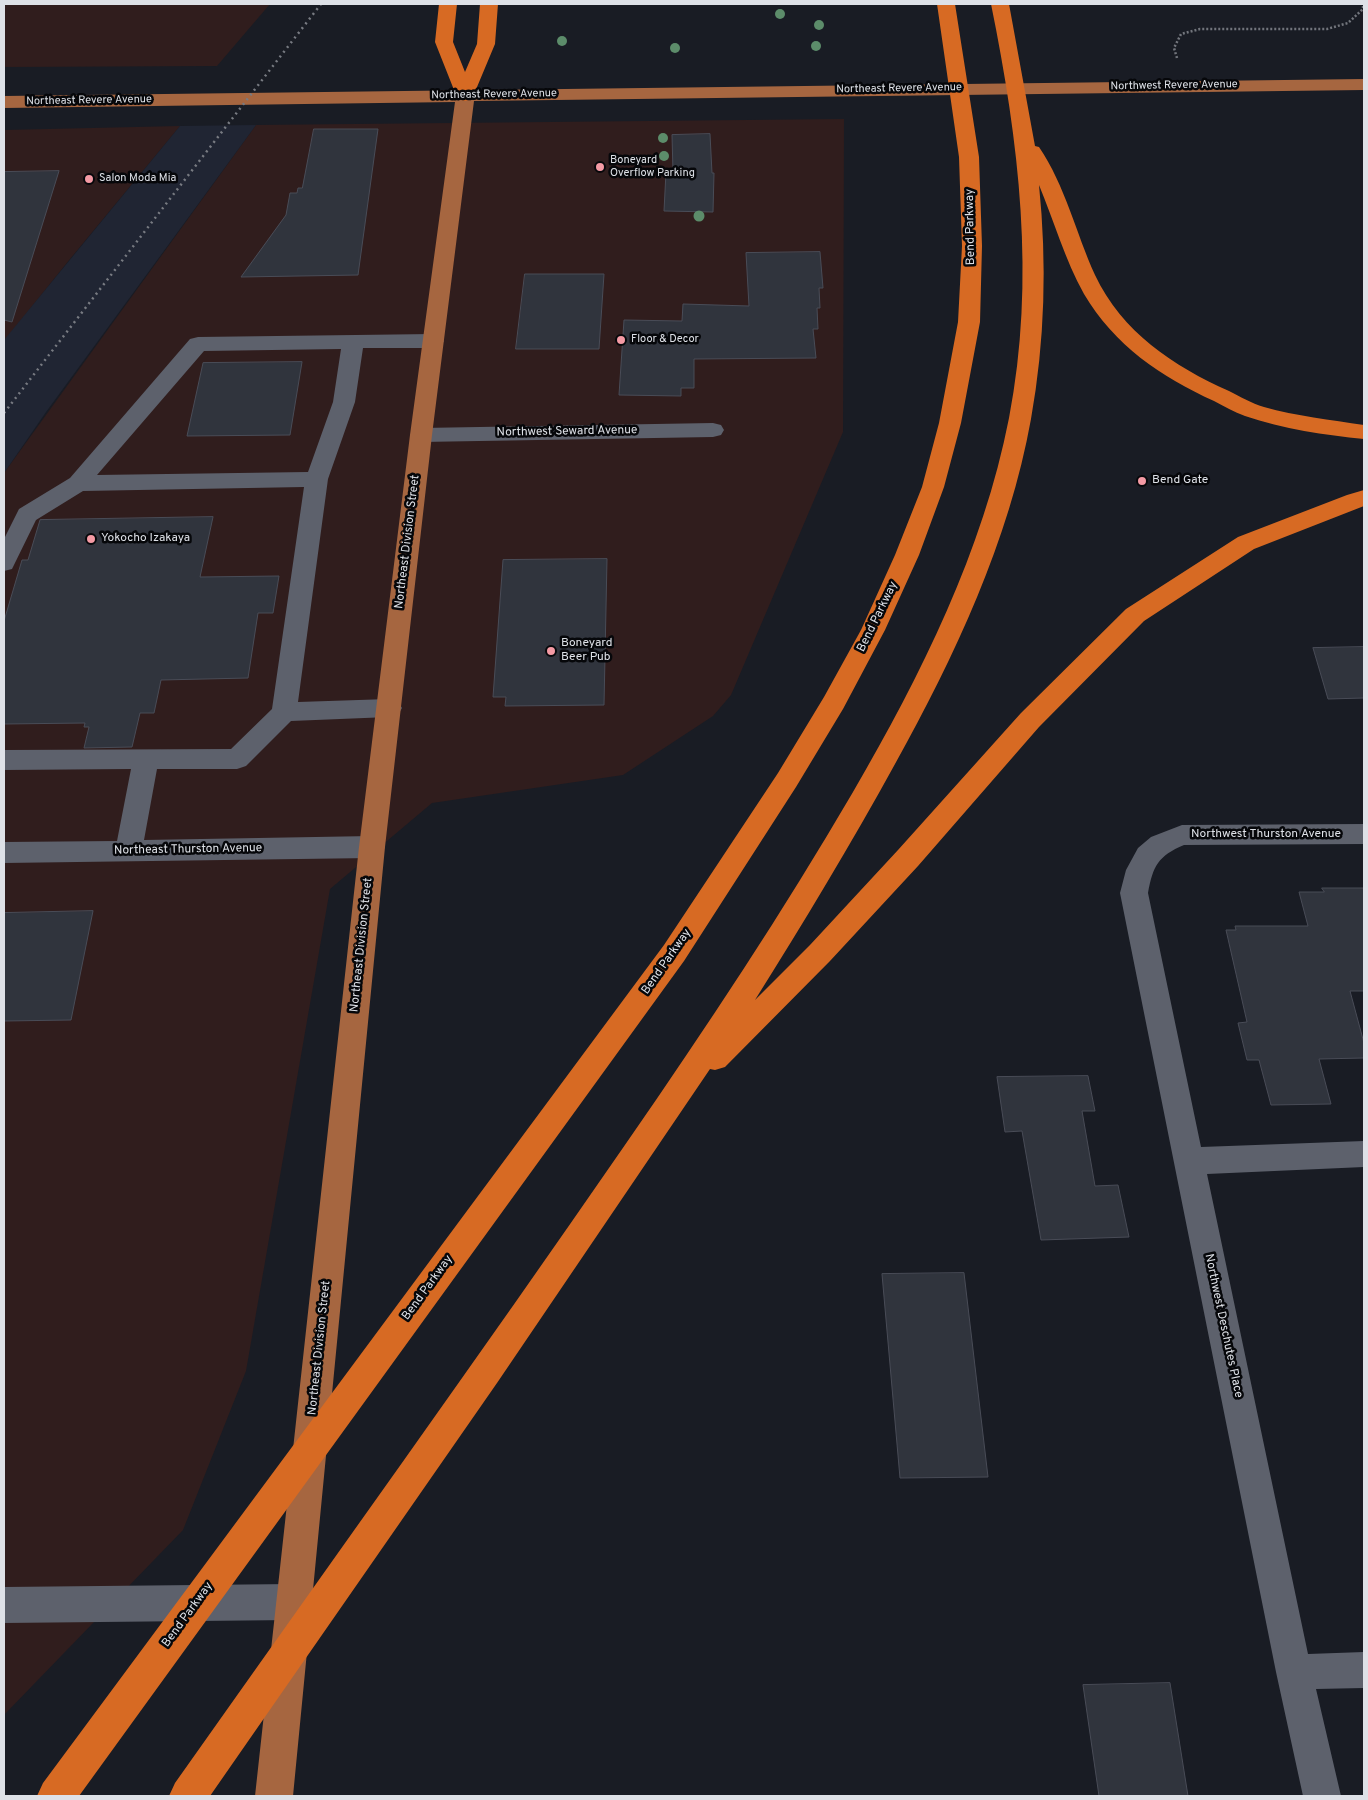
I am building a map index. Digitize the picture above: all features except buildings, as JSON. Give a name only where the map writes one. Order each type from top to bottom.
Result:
[{"type":"highway","points":[[448,4],[444,42],[465,95]]},
{"type":"highway","points":[[465,95],[486,44],[489,4]]},
{"type":"highway","points":[[931,4],[952,38]]},
{"type":"highway","name":"Bend Parkway","points":[[56,1796],[630,1015],[752,837],[834,702],[861,653],[904,563],[932,487],[945,443],[967,331],[972,246],[970,187],[966,135],[946,4]]},
{"type":"highway","points":[[188,1796],[602,1205],[671,1102],[800,904],[883,764],[920,695],[948,636],[986,542],[1002,490],[1019,426],[1032,330],[1034,240],[1026,138],[1000,4]]},
{"type":"highway","points":[[1026,138],[1050,184],[1077,255],[1094,293],[1111,318],[1134,342],[1181,378],[1255,412],[1312,425],[1364,432]]},
{"type":"highway","points":[[671,1102],[820,954],[1030,720],[1135,615],[1246,543],[1364,498]]},
{"type":"main road","name":"Northwest Revere Avenue","points":[[984,88],[1364,84]]},
{"type":"main road","name":"Northeast Revere Avenue","points":[[4,102],[335,99],[465,95],[984,88]]},
{"type":"main road","name":"Northeast Division Street","points":[[274,1796],[372,847],[420,435],[465,95]]},
{"type":"street","points":[[4,563],[28,515],[78,483],[198,344],[433,341]]},
{"type":"street","points":[[4,760],[237,759],[284,712],[317,479],[344,402],[354,342]]},
{"type":"street","name":"Northwest Seward Avenue","points":[[420,435],[713,430]]},
{"type":"street","points":[[78,483],[317,479]]},
{"type":"street","points":[[284,712],[389,708]]},
{"type":"street","points":[[128,850],[146,760]]},
{"type":"street","name":"Northwest Thurston Avenue","points":[[1145,856],[1160,844],[1182,835],[1364,834]]},
{"type":"street","name":"Northeast Thurston Avenue","points":[[4,853],[372,847]]},
{"type":"street","name":"Northwest Deschutes Place","points":[[1145,856],[1137,874],[1134,892],[1294,1672],[1322,1796]]},
{"type":"street","points":[[1189,1161],[1364,1154]]},
{"type":"street","points":[[4,1606],[293,1602]]},
{"type":"street","points":[[1294,1672],[1364,1670]]},
{"type":"path","points":[[1189,86],[1174,48],[1181,34],[1200,29],[1217,28],[1298,31],[1327,30],[1345,26],[1357,18],[1363,9],[1362,4]]},
{"type":"shaded area","points":[[4,4],[270,4],[217,66],[4,67]]},
{"type":"shaded area","points":[[844,119],[843,432],[731,695],[713,716],[623,775],[432,803],[330,889],[246,1371],[183,1530],[4,1715],[4,473],[256,125]]},
{"type":"shaded area","points":[[256,125],[46,412],[4,473],[4,340],[180,126]]},
{"type":"shaded area","points":[[180,126],[70,259],[4,341],[4,130]]},
{"type":"railway","points":[[4,413],[321,4]]},
{"type":"place","name":"Boneyard Overflow Parking","points":[[600,167]]},
{"type":"place","name":"Salon Moda Mia","points":[[89,179]]},
{"type":"place","name":"Floor & Decor","points":[[621,340]]},
{"type":"place","name":"Bend Gate","points":[[1142,481]]},
{"type":"place","name":"Yokocho Izakaya","points":[[91,539]]},
{"type":"place","name":"Boneyard Beer Pub","points":[[551,651]]}]
